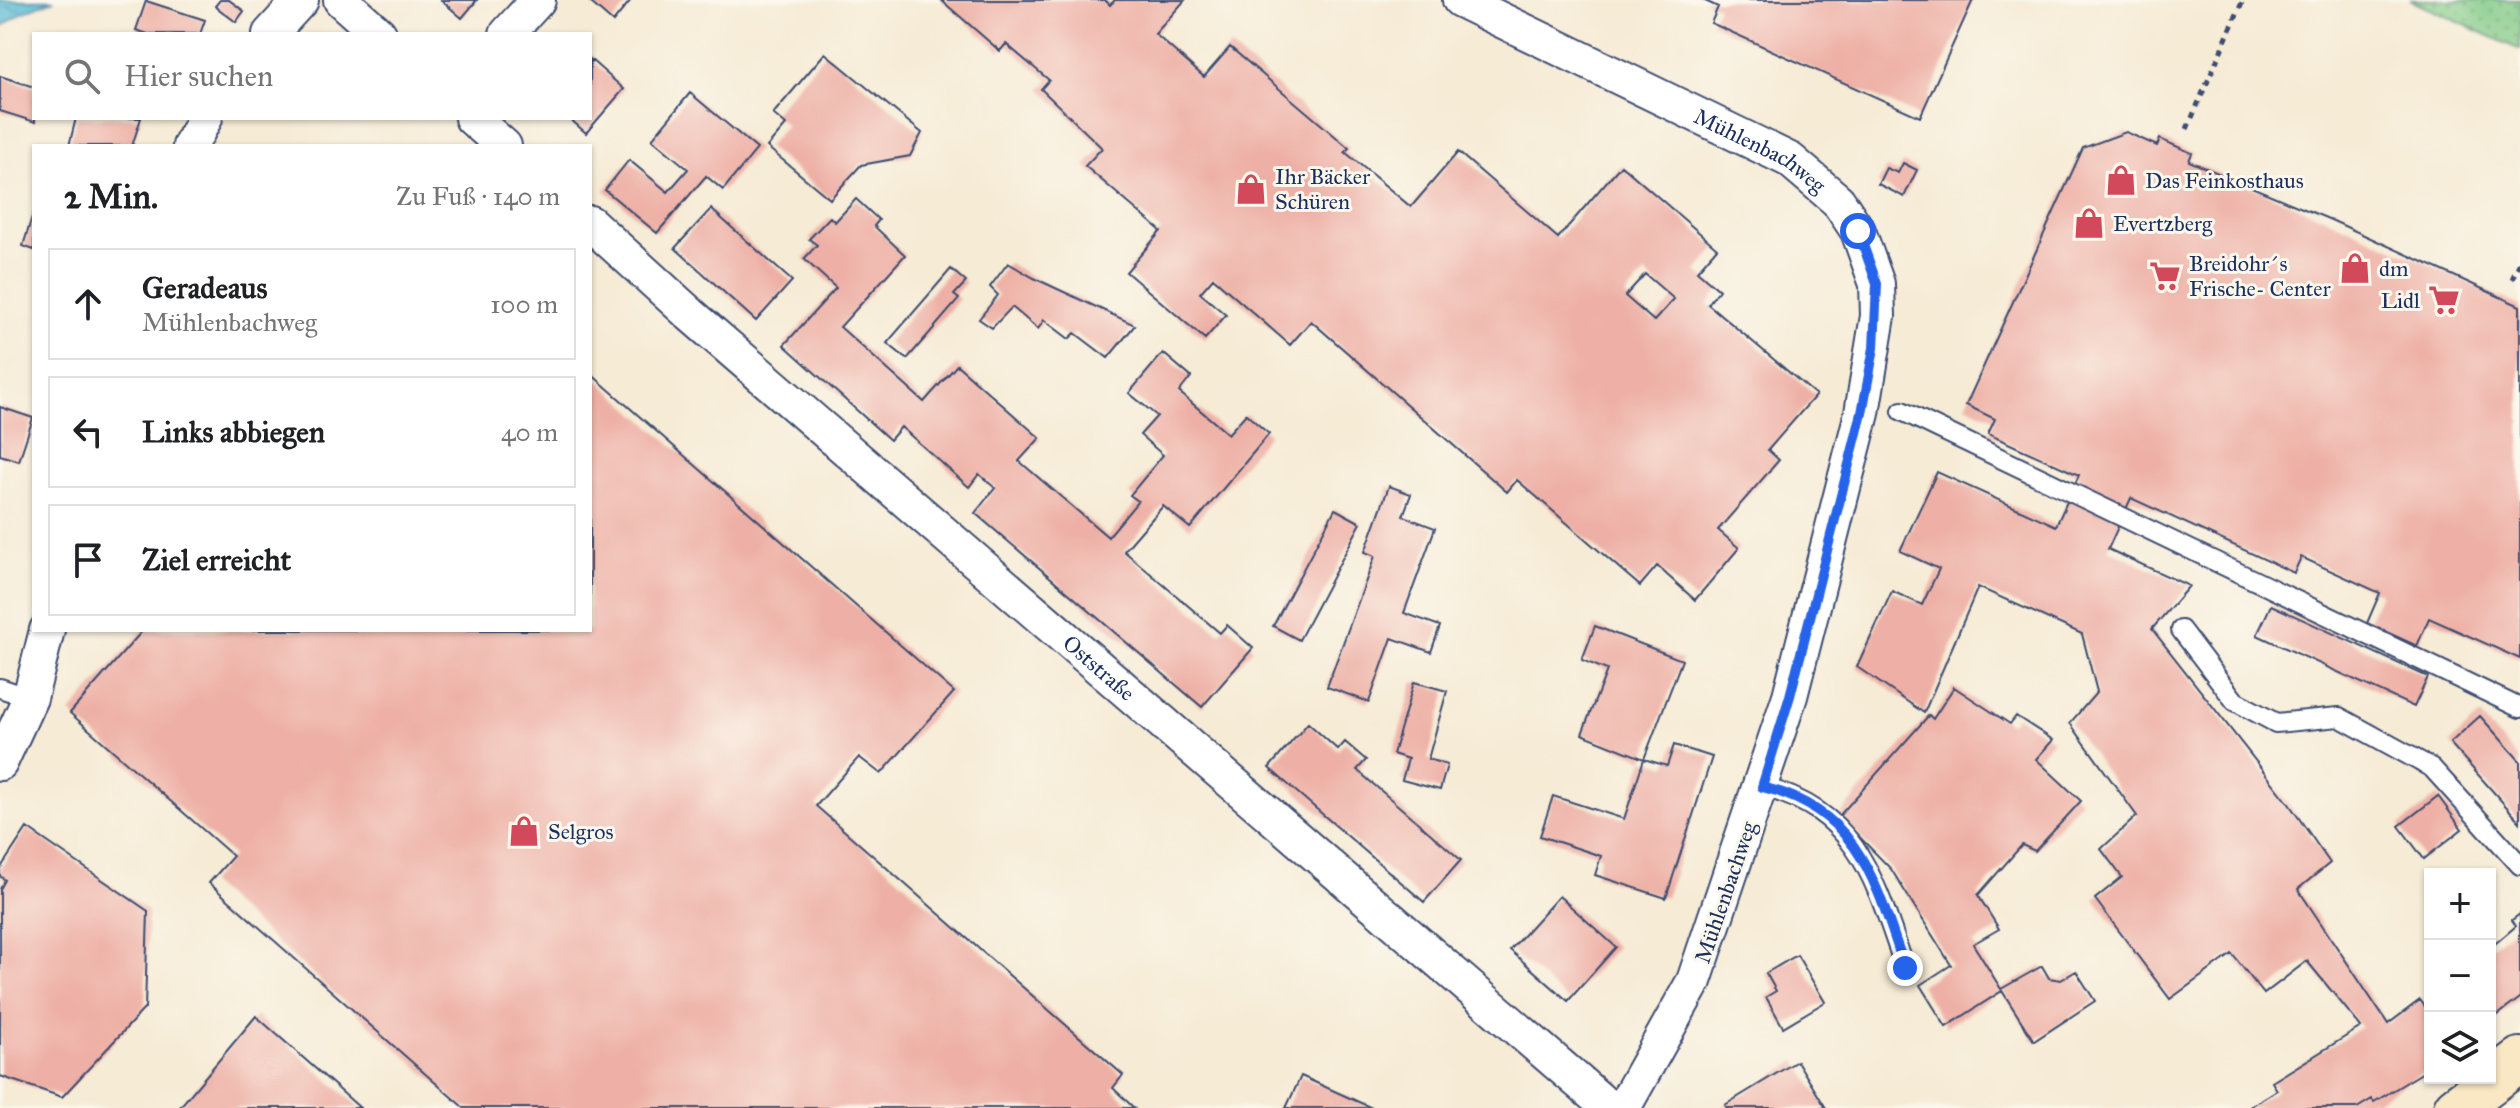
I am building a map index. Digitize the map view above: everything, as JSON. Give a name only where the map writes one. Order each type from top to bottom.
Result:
[{"type":"main road","points":[[2456,1108],[2520,1060]]},
{"type":"street","points":[[272,32],[301,0]]},
{"type":"street","points":[[341,0],[377,32]]},
{"type":"street","points":[[509,32],[538,0]]},
{"type":"street","name":"Mühlenbachweg","points":[[1460,0],[1790,160],[1838,201],[1858,231],[1872,263],[1878,316],[1862,413],[1790,696],[1762,787],[1694,981],[1623,1108]]},
{"type":"street","points":[[191,144],[204,120]]},
{"type":"street","points":[[474,120],[502,144]]},
{"type":"street","name":"Oststraße","points":[[592,225],[691,315],[1609,1108]]},
{"type":"street","points":[[0,763],[15,693],[46,632]]},
{"type":"lane","points":[[1902,411],[2520,708]]},
{"type":"lane","points":[[2181,630],[2235,701],[2276,723],[2339,717],[2432,768],[2520,865]]},
{"type":"lane","points":[[1762,787],[1802,800],[1854,845],[1873,873],[1905,968]]},
{"type":"path","points":[[2187,129],[2243,0]]},
{"type":"path","points":[[2512,279],[2520,262]]},
{"type":"green space","points":[[2410,0],[2520,0],[2520,50]]},
{"type":"water","points":[[0,0],[54,0],[23,12],[0,28]]},
{"type":"building","points":[[220,0],[229,0],[244,11],[236,22],[215,6]]},
{"type":"building","points":[[441,0],[477,0],[462,18]]},
{"type":"building","points":[[591,0],[631,0],[613,22]]},
{"type":"building","points":[[941,0],[1105,0],[1110,5],[1115,0],[1185,0],[1155,34],[1204,77],[1230,47],[1349,148],[1345,152],[1411,207],[1458,152],[1558,238],[1621,165],[1717,248],[1697,271],[1719,290],[1708,304],[1816,395],[1768,450],[1779,460],[1718,530],[1739,548],[1695,600],[1657,566],[1640,586],[1517,480],[1507,492],[1311,321],[1290,345],[1213,278],[1200,293],[1226,315],[1205,339],[1126,272],[1161,231],[1085,166],[1102,148],[1041,89],[1049,80],[1006,44],[1000,51]],"holes":[[[1645,274],[1674,299],[1654,321],[1625,296]]]},
{"type":"building","points":[[1703,0],[1973,0],[1920,117],[1711,23],[1718,7]]},
{"type":"building","points":[[146,1],[205,20],[201,32],[136,30]]},
{"type":"building","points":[[825,53],[922,133],[910,156],[861,165],[830,199],[767,147],[786,125],[773,114]]},
{"type":"building","points":[[592,61],[624,89],[586,133],[571,120],[592,120]]},
{"type":"building","points":[[0,76],[32,86],[32,120],[35,122],[0,111]]},
{"type":"building","points":[[690,93],[757,149],[723,190],[706,176],[657,233],[605,190],[629,160],[668,192],[688,169],[652,139]]},
{"type":"building","points":[[76,120],[140,120],[133,144],[70,144]]},
{"type":"building","points":[[2126,132],[2157,146],[2160,139],[2192,153],[2189,161],[2331,220],[2520,306],[2520,659],[2429,618],[2417,646],[2367,623],[2380,593],[2301,557],[2294,573],[2131,498],[2108,549],[2189,586],[2152,629],[2287,801],[2330,863],[2298,889],[2388,1024],[2420,1000],[2424,1005],[2424,1072],[2374,1102],[2372,1099],[2357,1108],[2248,1108],[2277,1090],[2272,1082],[2361,1027],[2307,961],[2264,994],[2232,954],[2170,999],[2095,899],[2122,877],[2101,849],[2137,816],[2070,723],[2097,692],[2082,634],[1978,587],[1924,713],[1857,667],[1892,591],[1922,605],[1939,569],[1900,551],[1937,472],[2056,526],[2079,475],[1988,434],[1995,419],[1966,405],[2083,148]]},
{"type":"building","points":[[1903,163],[1917,170],[1904,197],[1878,184],[1886,168],[1898,173]]},
{"type":"building","points":[[856,199],[879,220],[874,226],[905,255],[840,327],[924,402],[957,365],[1040,438],[1019,461],[1108,537],[1138,501],[1130,495],[1163,455],[1140,435],[1157,416],[1129,393],[1163,353],[1191,377],[1179,392],[1228,434],[1246,414],[1269,434],[1190,528],[1163,506],[1124,551],[1220,633],[1227,625],[1253,648],[1202,707],[975,513],[995,488],[979,474],[969,487],[901,427],[890,440],[784,345],[836,288],[804,259],[817,245],[809,239],[830,217],[835,222]]},
{"type":"building","points":[[711,209],[792,281],[756,321],[675,248]]},
{"type":"building","points":[[32,217],[32,249],[23,246]]},
{"type":"building","points":[[1008,263],[1135,325],[1108,358],[1075,333],[1069,339],[1044,320],[1038,329],[1012,307],[992,328],[979,319],[998,295],[990,287]]},
{"type":"building","points":[[951,269],[966,282],[954,295],[959,299],[907,359],[887,343]]},
{"type":"building","name":"Selgros","points":[[592,375],[954,692],[881,774],[859,757],[816,806],[1123,1075],[1113,1088],[1134,1108],[464,1108],[209,883],[233,856],[70,713],[141,632],[592,632]]},
{"type":"building","points":[[0,407],[32,418],[19,461],[0,455]]},
{"type":"building","points":[[1389,486],[1411,494],[1403,516],[1435,528],[1404,613],[1440,626],[1431,652],[1392,638],[1369,702],[1327,687],[1375,556],[1365,552]]},
{"type":"building","points":[[1335,509],[1361,523],[1299,640],[1273,626]]},
{"type":"building","points":[[2271,605],[2428,677],[2414,707],[2257,635]]},
{"type":"building","points":[[1595,626],[1682,660],[1644,759],[1582,734],[1607,670],[1582,660]]},
{"type":"building","points":[[1414,682],[1447,691],[1428,759],[1447,765],[1440,790],[1402,780],[1408,759],[1393,754]]},
{"type":"building","points":[[1954,687],[2010,724],[2016,716],[2053,740],[2036,759],[2081,801],[2035,851],[2022,845],[1978,895],[1999,929],[1973,944],[2001,989],[2042,966],[2049,978],[2061,980],[2076,971],[2095,1001],[2034,1041],[2002,991],[1946,1027],[1920,985],[1951,965],[1891,869],[1839,816],[1929,715],[1933,719]]},
{"type":"building","points":[[2480,716],[2520,761],[2520,822],[2450,743]]},
{"type":"building","points":[[1308,723],[1338,750],[1345,742],[1366,760],[1357,770],[1461,860],[1424,902],[1269,768]]},
{"type":"building","points":[[1674,745],[1712,757],[1666,898],[1595,875],[1601,856],[1540,836],[1553,796],[1624,819],[1644,759],[1667,766]]},
{"type":"building","points":[[2438,796],[2462,829],[2424,859],[2399,826]]},
{"type":"building","points":[[27,828],[148,911],[145,1008],[62,1097],[0,1076],[0,889],[5,880],[0,876],[0,869]]},
{"type":"building","points":[[1559,896],[1616,947],[1568,1001],[1510,950]]},
{"type":"building","points":[[2520,914],[2520,998],[2496,1016],[2496,943],[2516,926],[2512,920]]},
{"type":"building","points":[[1797,955],[1825,1002],[1783,1027],[1766,997],[1776,991],[1766,973]]},
{"type":"building","points":[[256,1016],[360,1108],[179,1108]]},
{"type":"building","points":[[1797,1061],[1826,1108],[1727,1108],[1725,1105]]},
{"type":"building","points":[[1301,1076],[1372,1108],[1286,1108]]},
{"type":"place","name":"Das Feinkosthaus","points":[[2121,180]]},
{"type":"place","name":"Ihr Bäcker Schüren","points":[[1251,189]]},
{"type":"place","name":"Evertzberg","points":[[2089,223]]},
{"type":"place","name":"dm","points":[[2355,268]]},
{"type":"place","name":"Breidohr´s Frische- Center","points":[[2165,276]]},
{"type":"place","name":"Lidl","points":[[2444,300]]},
{"type":"place","name":"Selgros","points":[[524,831]]},
{"type":"route","points":[[1858,231],[1877,284],[1878,316],[1874,348],[1862,413],[1790,696],[1762,787],[1792,794],[1813,807],[1854,845],[1873,873],[1905,968]]}]
